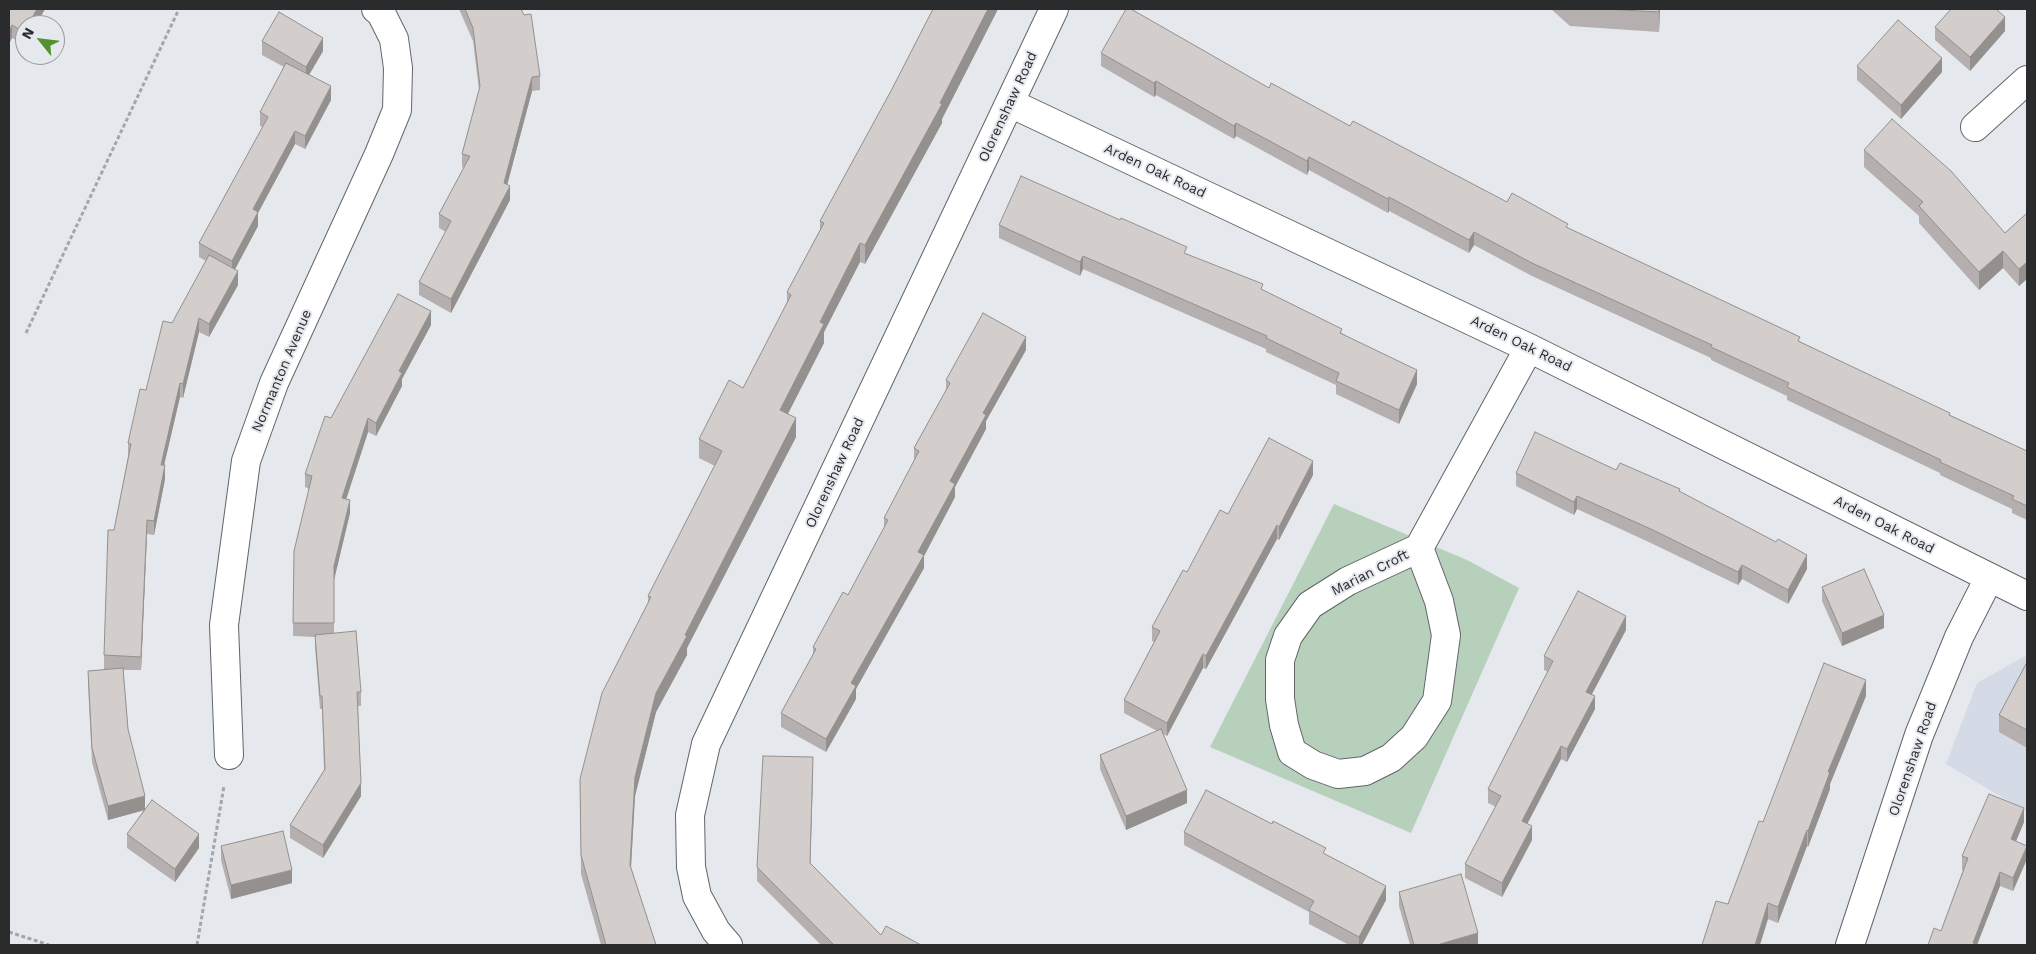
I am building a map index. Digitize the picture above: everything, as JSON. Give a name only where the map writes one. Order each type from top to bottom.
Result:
[{"type":"street","name":"Normanton Avenue","points":[[229,755],[224,625],[246,461],[274,383],[379,154],[397,110],[398,68],[394,39],[381,13],[376,9]]},
{"type":"street","name":"Olorenshaw Road","points":[[728,945],[716,931],[697,896],[691,867],[690,815],[706,744],[1054,9]]},
{"type":"street","points":[[1975,127],[2027,80]]},
{"type":"street","name":"Arden Oak Road","points":[[1010,103],[1529,348],[2027,596]]},
{"type":"street","name":"Marian Croft","points":[[1419,548],[1439,601],[1446,635],[1437,701],[1414,737],[1391,758],[1365,771],[1338,774],[1313,765],[1292,752],[1284,726],[1280,699],[1280,660],[1288,636],[1310,605],[1348,581],[1419,548],[1529,348]]},
{"type":"street","name":"Olorenshaw Road","points":[[1850,945],[1919,735],[1959,637],[1989,578]]},
{"type":"path","points":[[26,333],[179,9]]},
{"type":"path","points":[[198,945],[229,755]]},
{"type":"path","points":[[9,932],[49,945]]},
{"type":"shaded area","points":[[2027,655],[2027,812],[1946,764],[1977,683]]},
{"type":"green space","points":[[1334,504],[1467,560],[1519,588],[1411,833],[1210,747]]},
{"type":"building","points":[[9,9],[37,9],[34,15],[15,15],[15,27],[12,25],[9,31]]},
{"type":"building","points":[[465,9],[521,9],[524,15],[531,14],[540,76],[532,77],[504,183],[510,186],[451,299],[419,282],[451,221],[439,214],[470,156],[462,154],[480,86],[473,28]]},
{"type":"building","points":[[933,9],[988,9],[940,103],[942,104],[865,245],[860,243],[820,322],[824,324],[780,410],[796,418],[685,635],[687,636],[656,693],[635,777],[630,865],[656,945],[606,945],[581,855],[580,779],[602,693],[651,597],[648,596],[722,451],[699,439],[729,380],[743,388],[791,295],[787,292],[824,223],[820,221]]},
{"type":"building","points":[[1126,9],[1131,9],[1269,88],[1271,83],[1350,126],[1353,121],[1507,202],[1512,193],[1568,224],[1566,227],[1800,337],[1798,341],[2027,451],[2027,506],[2012,499],[2014,496],[1787,387],[1789,383],[1711,347],[1712,345],[1532,263],[1474,232],[1469,240],[1309,157],[1307,161],[1236,123],[1234,126],[1156,81],[1154,83],[1101,53]]},
{"type":"building","points":[[1603,9],[1659,9],[1659,12]]},
{"type":"building","points":[[1951,9],[1996,9],[2005,17],[1970,57],[1935,27]]},
{"type":"building","points":[[279,12],[323,38],[306,67],[262,41]]},
{"type":"building","points":[[1898,20],[1942,58],[1901,105],[1857,66]]},
{"type":"building","points":[[286,63],[331,86],[305,136],[295,131],[253,209],[258,212],[232,261],[199,243],[268,117],[260,112]]},
{"type":"building","points":[[1892,119],[1951,171],[2005,233],[2027,213],[2027,262],[2019,269],[2003,251],[1979,272],[1919,206],[1923,202],[1864,150]]},
{"type":"building","points":[[1021,176],[1120,220],[1121,218],[1187,247],[1184,253],[1263,284],[1261,289],[1342,329],[1340,333],[1417,370],[1399,410],[1336,381],[1339,373],[1266,338],[1267,336],[1083,256],[1080,262],[999,225]]},
{"type":"building","points":[[209,255],[238,271],[209,324],[199,318],[183,384],[180,383],[161,465],[165,465],[154,521],[147,520],[141,657],[104,655],[108,530],[114,530],[131,444],[128,443],[140,389],[146,390],[163,321],[172,323]]},
{"type":"building","points":[[398,294],[431,311],[399,371],[402,373],[376,423],[368,418],[342,498],[350,500],[334,566],[334,623],[293,623],[294,551],[312,476],[305,474],[325,416],[331,418]]},
{"type":"building","points":[[983,313],[1026,337],[983,413],[986,415],[950,481],[955,484],[918,552],[924,555],[851,683],[856,686],[826,739],[781,713],[816,649],[813,647],[843,592],[848,595],[888,520],[884,518],[919,451],[914,448],[950,383],[946,380]]},
{"type":"building","points":[[1535,432],[1616,470],[1620,463],[1680,489],[1679,491],[1776,542],[1778,539],[1807,555],[1788,590],[1742,565],[1738,572],[1653,530],[1577,496],[1574,502],[1516,473]]},
{"type":"building","points":[[1269,438],[1313,461],[1279,527],[1277,525],[1206,656],[1203,654],[1167,723],[1124,700],[1160,631],[1152,627],[1183,570],[1187,572],[1220,510],[1228,514]]},
{"type":"building","points":[[1864,569],[1884,615],[1842,633],[1822,587]]},
{"type":"building","points":[[1578,591],[1626,616],[1586,692],[1595,696],[1567,749],[1561,746],[1522,821],[1532,826],[1502,883],[1465,864],[1501,796],[1488,789],[1553,661],[1544,656]]},
{"type":"building","points":[[356,631],[361,692],[357,692],[361,783],[323,845],[290,825],[325,769],[322,696],[320,696],[315,635]]},
{"type":"building","points":[[1824,663],[1866,680],[1828,772],[1830,772],[1778,907],[1768,903],[1755,945],[1702,945],[1716,901],[1728,904],[1759,821],[1763,822]]},
{"type":"building","points":[[2027,664],[2027,730],[1999,715]]},
{"type":"building","points":[[123,668],[128,729],[145,796],[108,806],[92,748],[88,671]]},
{"type":"building","points":[[1161,729],[1187,790],[1126,816],[1100,755]]},
{"type":"building","points":[[763,756],[813,757],[810,863],[881,935],[886,926],[921,945],[834,945],[757,867]]},
{"type":"building","points":[[1206,790],[1272,824],[1273,821],[1326,848],[1323,853],[1386,886],[1359,937],[1309,910],[1314,901],[1184,832]]},
{"type":"building","points":[[1989,794],[2024,808],[2011,839],[2027,846],[2013,878],[2000,872],[1973,943],[1980,945],[1928,945],[1934,928],[1941,931],[1968,858],[1962,856]]},
{"type":"building","points":[[152,800],[199,834],[175,869],[127,834]]},
{"type":"building","points":[[283,831],[292,870],[231,885],[221,846]]},
{"type":"building","points":[[1461,874],[1478,933],[1437,945],[1414,945],[1399,892]]}]
